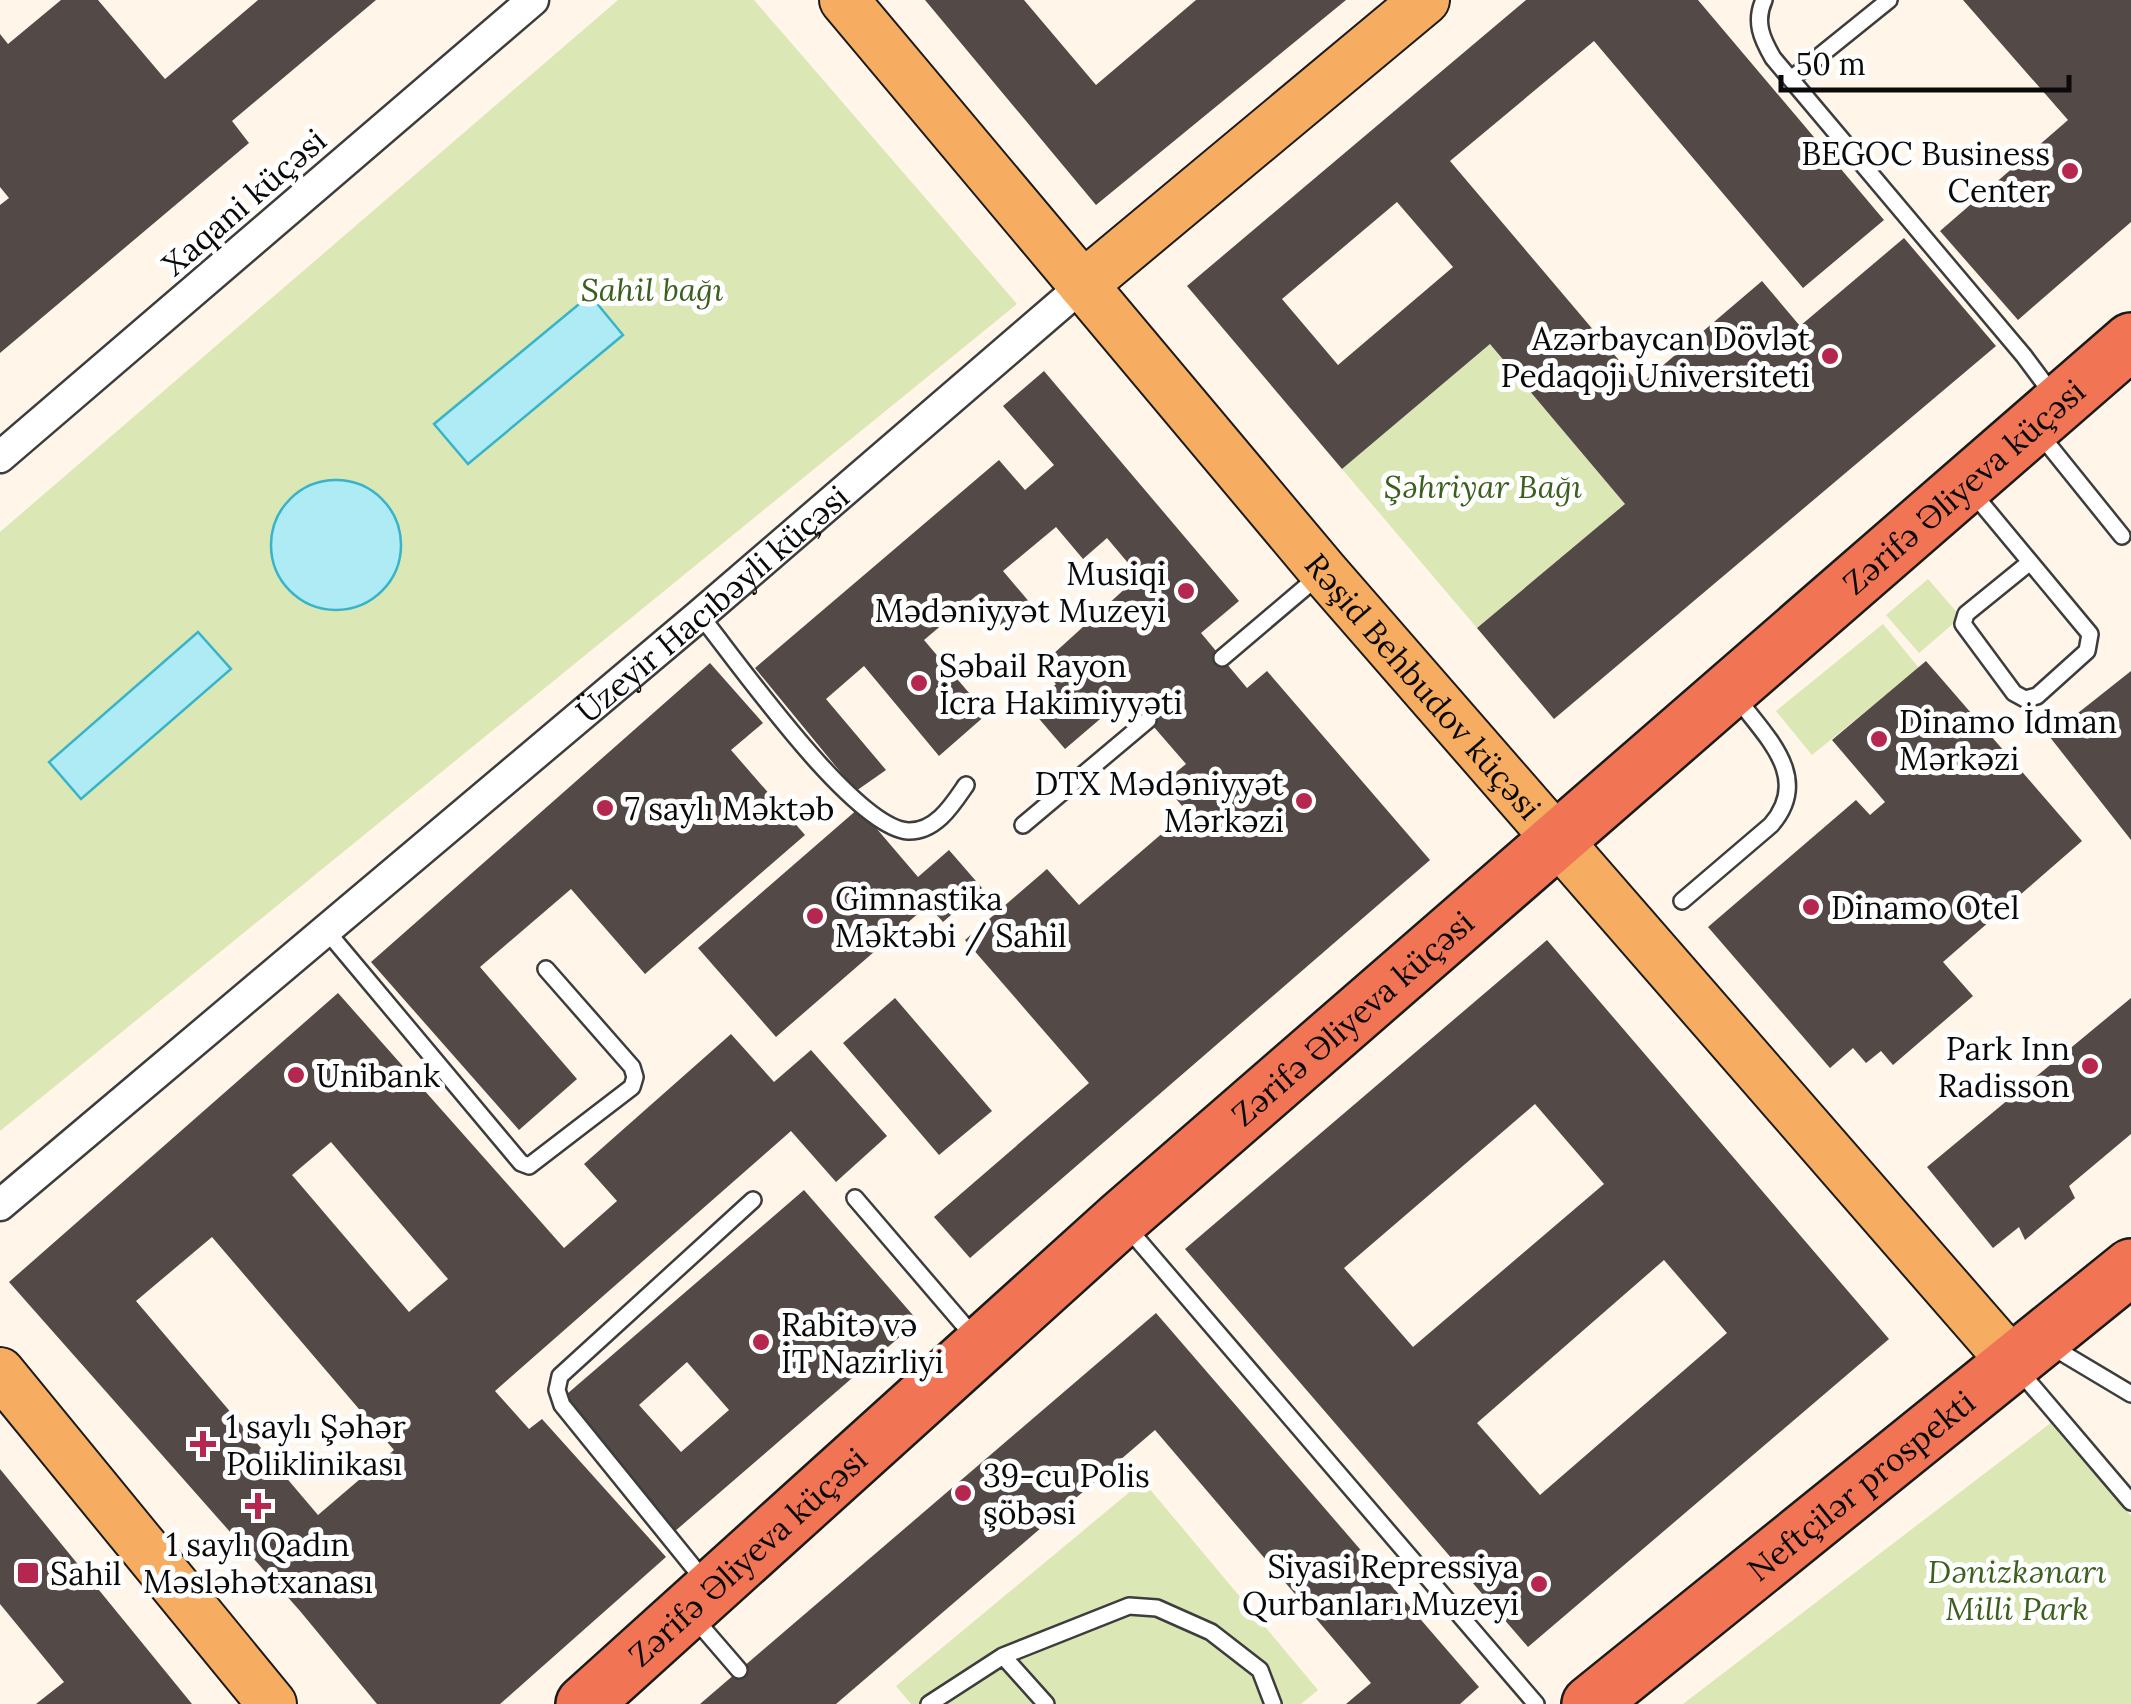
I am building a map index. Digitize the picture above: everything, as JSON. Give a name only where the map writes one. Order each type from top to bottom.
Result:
[{"type":"highway","name":"Zərifə Əliyeva küçəsi","points":[[584,1704],[1120,1220],[2131,341]]},
{"type":"highway","name":"Neftçilər prospekti","points":[[1590,1704],[2131,1267]]},
{"type":"main road","name":"Rəşid Behbudov küçəsi","points":[[844,0],[1324,572],[1556,839],[2027,1351]]},
{"type":"main road","name":"Üzeyir Hacıbəyli küçəsi","points":[[1084,285],[1425,0]]},
{"type":"main road","points":[[0,1372],[272,1704]]},
{"type":"street","name":"Xaqani küçəsi","points":[[0,457],[534,0]]},
{"type":"street","name":"Üzeyir Hacıbəyli küçəsi","points":[[0,1204],[700,615],[1084,285]]},
{"type":"lane","points":[[1764,0],[1759,34],[1791,79],[2024,356],[2046,414],[2122,536]]},
{"type":"lane","points":[[1791,79],[1890,0]]},
{"type":"lane","points":[[1966,485],[2086,628],[2091,640],[2087,651],[2037,696],[2025,699],[2014,692],[1963,624],[1966,614],[2030,562]]},
{"type":"lane","points":[[1222,658],[1324,572]]},
{"type":"lane","points":[[700,615],[826,771],[878,820],[906,831],[922,830],[948,812],[966,785]]},
{"type":"lane","points":[[1682,901],[1771,825],[1784,811],[1790,795],[1780,756],[1729,688]]},
{"type":"lane","points":[[1023,825],[1148,720]]},
{"type":"lane","points":[[325,929],[521,1163],[529,1166],[632,1087],[635,1078],[632,1067],[546,969]]},
{"type":"lane","points":[[855,1198],[981,1345]]},
{"type":"lane","points":[[739,1670],[701,1601],[562,1405],[557,1390],[560,1376],[753,1200]]},
{"type":"lane","points":[[1120,1220],[1536,1704]]},
{"type":"lane","points":[[2027,1351],[2131,1394]]},
{"type":"lane","points":[[2027,1351],[2131,1502]]},
{"type":"lane","points":[[929,1704],[1003,1656],[1129,1606],[1158,1608],[1211,1632],[1260,1670],[1273,1704]]},
{"type":"lane","points":[[1003,1656],[1046,1704]]},
{"type":"green space","name":"Sahil bağı","points":[[618,0],[754,0],[1017,304],[0,1131],[0,532]]},
{"type":"green space","name":"Şəhriyar Bağı","points":[[1490,344],[1625,504],[1477,628],[1342,469]]},
{"type":"green space","points":[[1928,579],[1961,617],[1919,653],[1886,615]]},
{"type":"green space","points":[[1883,624],[1919,668],[1812,755],[1776,711]]},
{"type":"green space","name":"Dənizkənarı Milli Park","points":[[2052,1422],[2131,1516],[2131,1704],[1683,1704]]},
{"type":"green space","points":[[1143,1481],[1318,1690],[1301,1704],[911,1704],[896,1686]]},
{"type":"water","points":[[590,295],[623,335],[468,464],[434,424]]},
{"type":"water","points":[[336,480],[361,485],[382,499],[396,520],[401,545],[396,570],[382,591],[361,605],[336,610],[311,605],[290,591],[276,570],[271,545],[276,520],[290,499],[311,485]]},
{"type":"water","points":[[198,632],[231,669],[81,799],[49,762]]},
{"type":"building","points":[[61,0],[98,0],[165,79],[258,0],[376,0],[232,121],[249,143],[0,353],[0,205],[9,198],[0,187],[0,34],[8,44]]},
{"type":"building","points":[[925,0],[1024,0],[1096,85],[1196,0],[1346,0],[1096,205]]},
{"type":"building","name":"Azərbaycan Dövlət Pedaqoji Universiteti","points":[[1526,0],[1698,0],[1884,220],[1803,288],[1594,41],[1450,161],[1640,385],[1762,281],[1800,326],[1904,238],[1996,346],[1554,719],[1477,628],[1625,504],[1490,344],[1342,469],[1187,286]],"holes":[[[1397,202],[1453,267],[1338,365],[1282,299]]]},
{"type":"building","name":"BEGOC Business Center","points":[[1963,0],[2131,0],[2131,222],[2018,320],[1940,231],[2068,120]]},
{"type":"building","points":[[1044,371],[1239,601],[1201,633],[1247,688],[1267,671],[1430,860],[970,1258],[934,1217],[1089,1083],[965,940],[1047,869],[1079,905],[1187,812],[1163,783],[1186,764],[1127,696],[1065,749],[1029,707],[1056,684],[1040,666],[1139,576],[1107,538],[1083,559],[1056,527],[1003,571],[1031,604],[1003,628],[976,596],[924,640],[987,714],[939,756],[864,666],[826,699],[886,770],[856,791],[755,668],[999,460],[1025,490],[1054,465],[1003,406]]},
{"type":"building","points":[[1926,661],[2082,841],[1943,962],[1973,996],[1893,1065],[1881,1051],[1866,1063],[1853,1048],[1830,1068],[1708,927],[1856,800],[1870,815],[1885,802],[1832,740]]},
{"type":"building","points":[[710,663],[763,723],[731,750],[805,835],[645,974],[571,889],[480,967],[577,1079],[519,1130],[371,962]]},
{"type":"building","points":[[2131,671],[2131,840],[2049,736]]},
{"type":"building","points":[[859,808],[918,877],[949,850],[982,888],[943,922],[928,905],[776,1037],[698,948]]},
{"type":"building","points":[[1547,940],[1889,1339],[1528,1647],[1185,1249]],"holes":[[[1535,1104],[1604,1184],[1413,1347],[1344,1268]],[[1664,1260],[1727,1333],[1540,1495],[1477,1423]]]},
{"type":"building","points":[[338,993],[564,1248],[617,1201],[584,1164],[731,1034],[774,1082],[811,1050],[887,1136],[836,1182],[791,1131],[495,1391],[529,1429],[542,1419],[666,1557],[500,1704],[377,1704],[300,1611],[9,1282]],"holes":[[[331,1142],[448,1279],[409,1312],[292,1175]],[[212,1237],[394,1450],[318,1515],[136,1301]]]},
{"type":"building","points":[[895,998],[992,1111],[939,1155],[843,1043]]},
{"type":"building","name":"Park Inn Radisson","points":[[2131,998],[2131,1134],[2069,1186],[2075,1198],[2025,1240],[2019,1227],[1993,1248],[1927,1167]]},
{"type":"building","name":"Rabitə və İT Nazirliyi","points":[[804,1190],[918,1321],[674,1532],[560,1400]],"holes":[[[687,1362],[729,1410],[681,1452],[639,1405]]]},
{"type":"building","points":[[1156,1313],[1479,1687],[1460,1704],[1346,1704],[1371,1683],[1155,1430],[836,1704],[700,1704]]},
{"type":"building","points":[[0,1469],[192,1704],[36,1704],[64,1682],[0,1604]]},
{"type":"place","name":"BEGOC Business Center","points":[[2070,171]]},
{"type":"place","name":"Azərbaycan Dövlət Pedaqoji Universiteti","points":[[1830,356]]},
{"type":"place","name":"Musiqi Mədəniyyət Muzeyi","points":[[1186,591]]},
{"type":"place","name":"Səbail Rayon İcra Hakimiyyəti","points":[[919,683]]},
{"type":"place","name":"Dinamo İdman Mərkəzi","points":[[1879,739]]},
{"type":"place","name":"DTX Mədəniyyət Mərkəzi","points":[[1304,801]]},
{"type":"place","name":"7 saylı Məktəb","points":[[605,808]]},
{"type":"place","name":"Dinamo Otel","points":[[1811,907]]},
{"type":"place","name":"Gimnastika Məktəbi / Sahil","points":[[815,916]]},
{"type":"place","name":"Park Inn Radisson","points":[[2090,1066]]},
{"type":"place","name":"Unibank","points":[[296,1075]]},
{"type":"place","name":"Rabitə və İT Nazirliyi","points":[[761,1342]]},
{"type":"place","name":"1 saylı Şəhər Poliklinikası","points":[[203,1444]]},
{"type":"place","name":"39-cu Polis şöbəsi","points":[[963,1493]]},
{"type":"place","name":"1 saylı Qadın Məsləhətxanası","points":[[258,1506]]},
{"type":"place","name":"Sahil","points":[[28,1573]]},
{"type":"place","name":"Siyasi Repressiya Qurbanları Muzeyi","points":[[1539,1584]]}]
